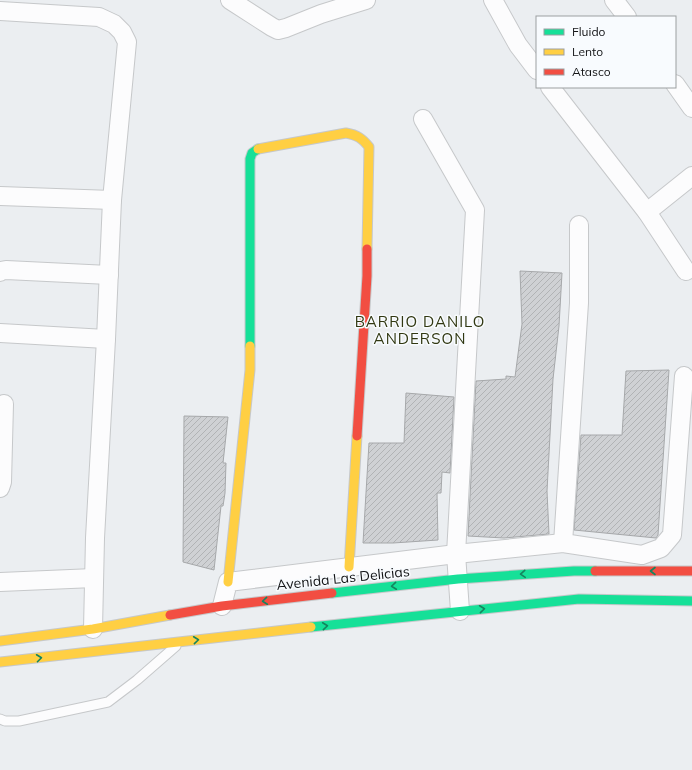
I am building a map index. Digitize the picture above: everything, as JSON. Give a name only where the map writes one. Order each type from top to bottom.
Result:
[{"type":"main road","points":[[228,582],[250,370],[250,159],[252,153],[259,149],[346,133],[358,135],[369,147],[367,276],[349,567]]},
{"type":"main road","name":"Avenida Las Delicias","points":[[0,640],[92,629],[222,606],[458,579],[574,570],[692,571]]},
{"type":"main road","points":[[0,662],[579,599],[692,601]]},
{"type":"street","points":[[230,0],[278,30],[286,28],[319,7],[366,0]]},
{"type":"street","points":[[493,0],[518,45],[536,69]]},
{"type":"street","points":[[614,0],[626,16]]},
{"type":"street","points":[[0,12],[99,17],[114,24],[122,32],[127,42],[112,200],[92,629]]},
{"type":"street","points":[[676,85],[692,108]]},
{"type":"street","points":[[551,88],[647,212],[686,271]]},
{"type":"street","points":[[423,119],[475,210],[456,554],[460,612]]},
{"type":"street","points":[[647,212],[692,176]]},
{"type":"street","points":[[0,196],[112,200]]},
{"type":"street","points":[[563,543],[579,303],[579,225]]},
{"type":"street","points":[[0,272],[6,270],[109,275]]},
{"type":"street","points":[[0,333],[106,339]]},
{"type":"street","points":[[222,606],[228,582],[456,554],[563,543],[642,555],[661,548],[672,535],[684,376]]},
{"type":"street","points":[[0,488],[2,482],[4,404]]},
{"type":"street","points":[[0,582],[94,578]]},
{"type":"lane","points":[[0,719],[5,721],[19,721],[108,702],[137,680],[180,642]]},
{"type":"building","points":[[520,271],[562,273],[559,326],[553,379],[547,491],[549,534],[504,538],[468,536],[476,381],[506,379],[506,376],[515,377],[522,324]]},
{"type":"building","points":[[669,370],[658,535],[656,538],[574,530],[581,435],[622,435],[626,371]]},
{"type":"building","points":[[406,393],[454,397],[450,473],[442,472],[441,493],[437,493],[438,540],[363,543],[369,443],[404,443]]},
{"type":"building","points":[[184,416],[228,417],[223,463],[226,463],[225,493],[223,506],[221,506],[214,570],[183,562]]},
{"type":"traffic: fast","points":[[250,346],[250,159],[252,153],[258,149]]},
{"type":"traffic: fast","points":[[332,593],[458,579],[574,571],[595,571]]},
{"type":"traffic: fast","points":[[311,627],[579,599],[692,601]]},
{"type":"traffic: slow","points":[[258,149],[346,133],[359,137],[364,141],[369,147],[367,249]]},
{"type":"traffic: slow","points":[[228,582],[250,370],[250,346]]},
{"type":"traffic: slow","points":[[349,567],[357,436]]},
{"type":"traffic: slow","points":[[0,641],[93,629],[170,615]]},
{"type":"traffic: slow","points":[[0,662],[311,627]]},
{"type":"traffic: jam","points":[[357,436],[367,276],[367,249]]},
{"type":"traffic: jam","points":[[595,571],[692,571]]},
{"type":"traffic: jam","points":[[170,615],[222,606],[332,593]]},
{"type":"district","name":"BARRIO DANILO ANDERSON","points":[[420,330]]}]
